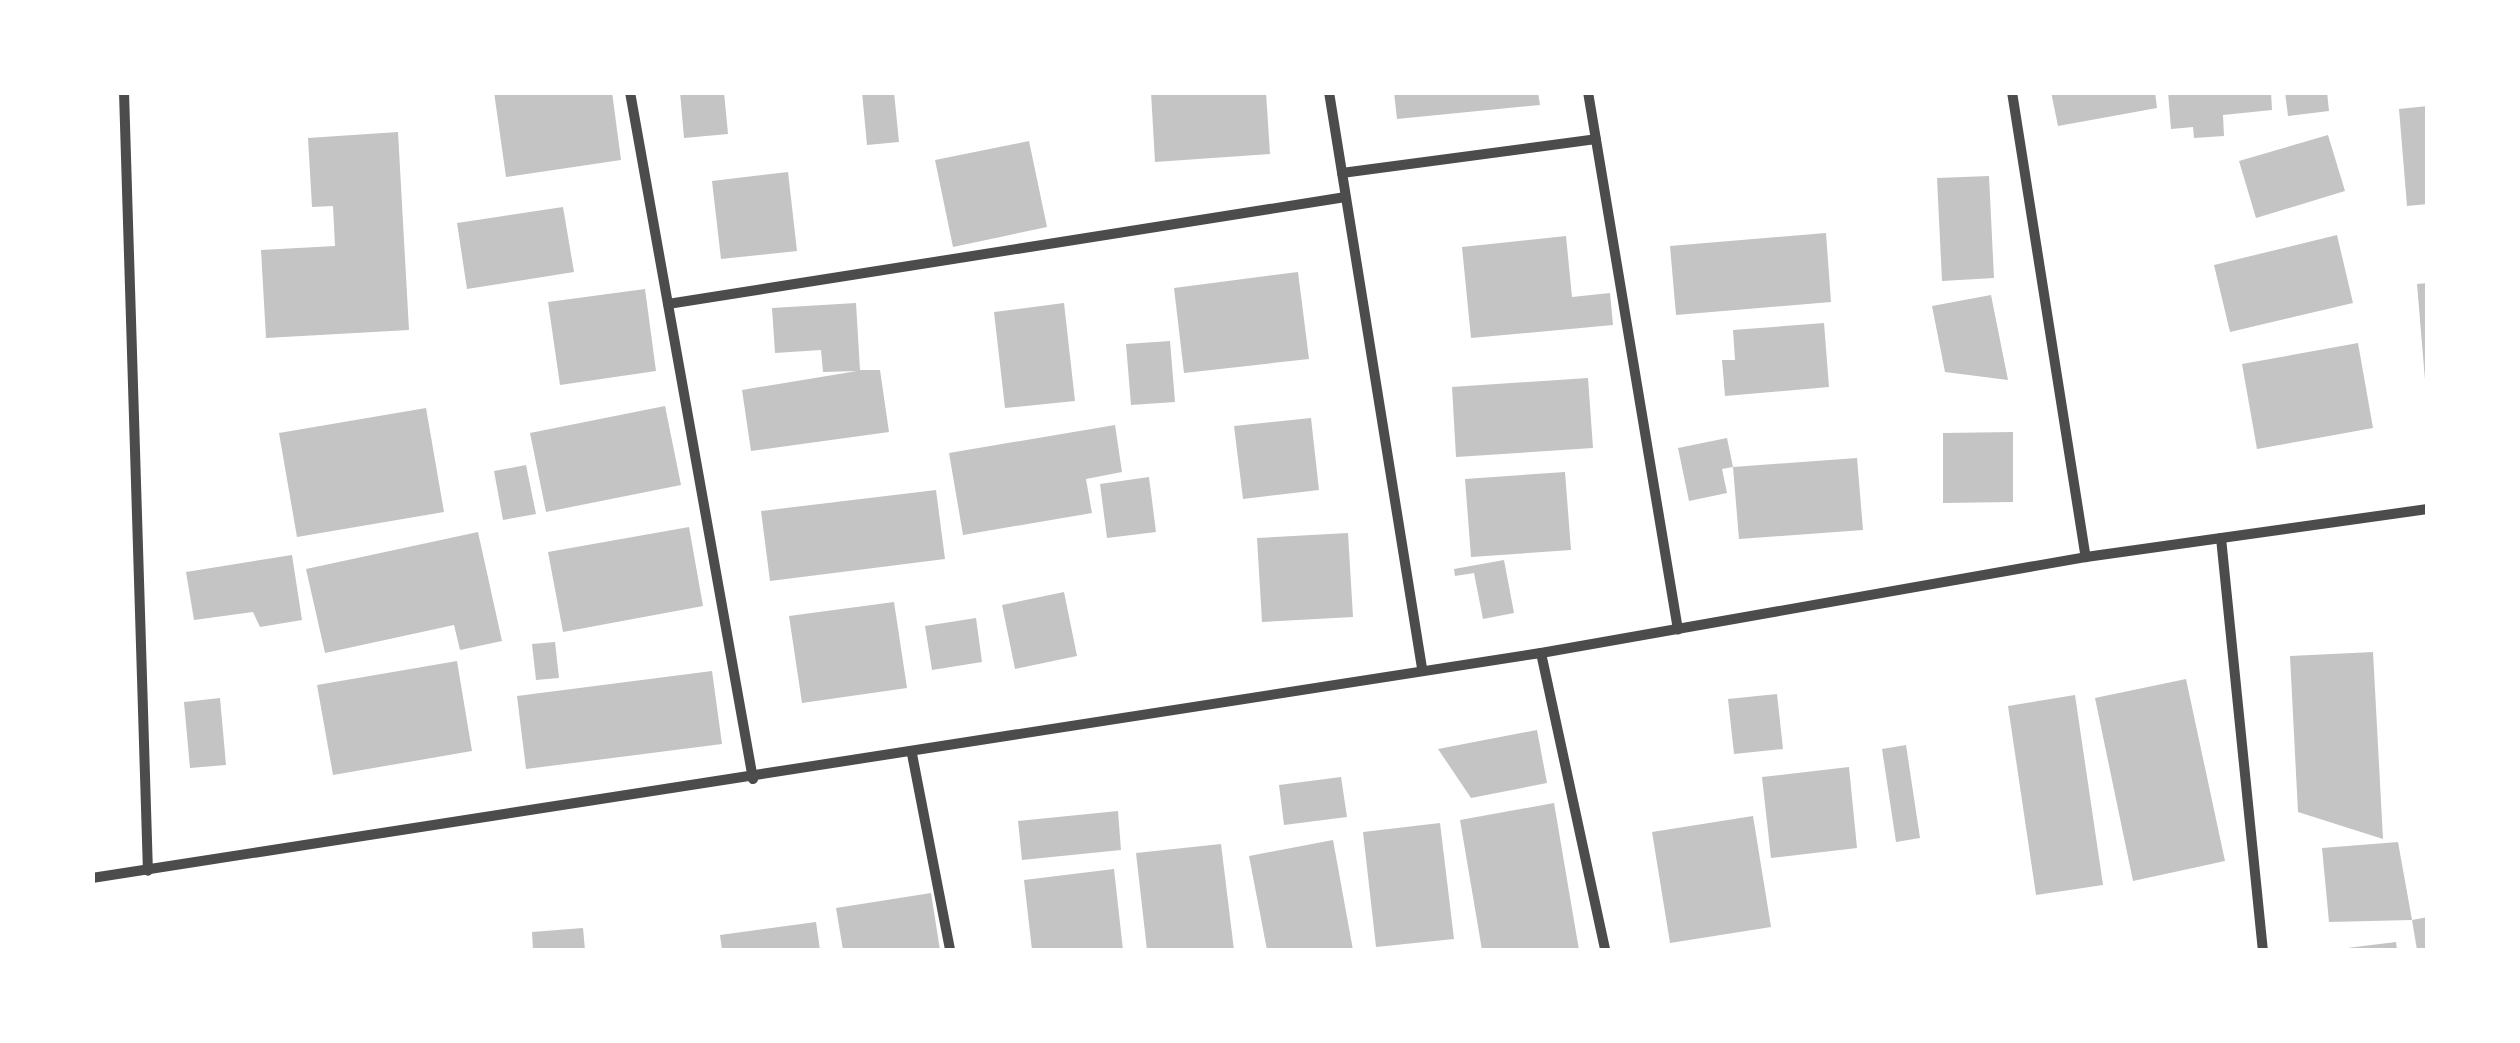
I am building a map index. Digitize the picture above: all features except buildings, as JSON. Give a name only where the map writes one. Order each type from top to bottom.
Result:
[{"type":"street","points":[[124,92],[148,871]]},
{"type":"street","points":[[630,92],[753,779]]},
{"type":"street","points":[[1329,92],[1422,668]]},
{"type":"street","points":[[1588,92],[1678,630]]},
{"type":"street","points":[[2012,92],[2086,558]]},
{"type":"street","points":[[1342,172],[1596,139]]},
{"type":"street","points":[[668,304],[1346,197]]},
{"type":"street","points":[[92,878],[912,754],[1422,668],[1541,653],[2086,558],[2428,509]]},
{"type":"street","points":[[2221,538],[2264,950]]},
{"type":"street","points":[[1541,653],[1605,950]]},
{"type":"street","points":[[912,754],[950,950]]}]
